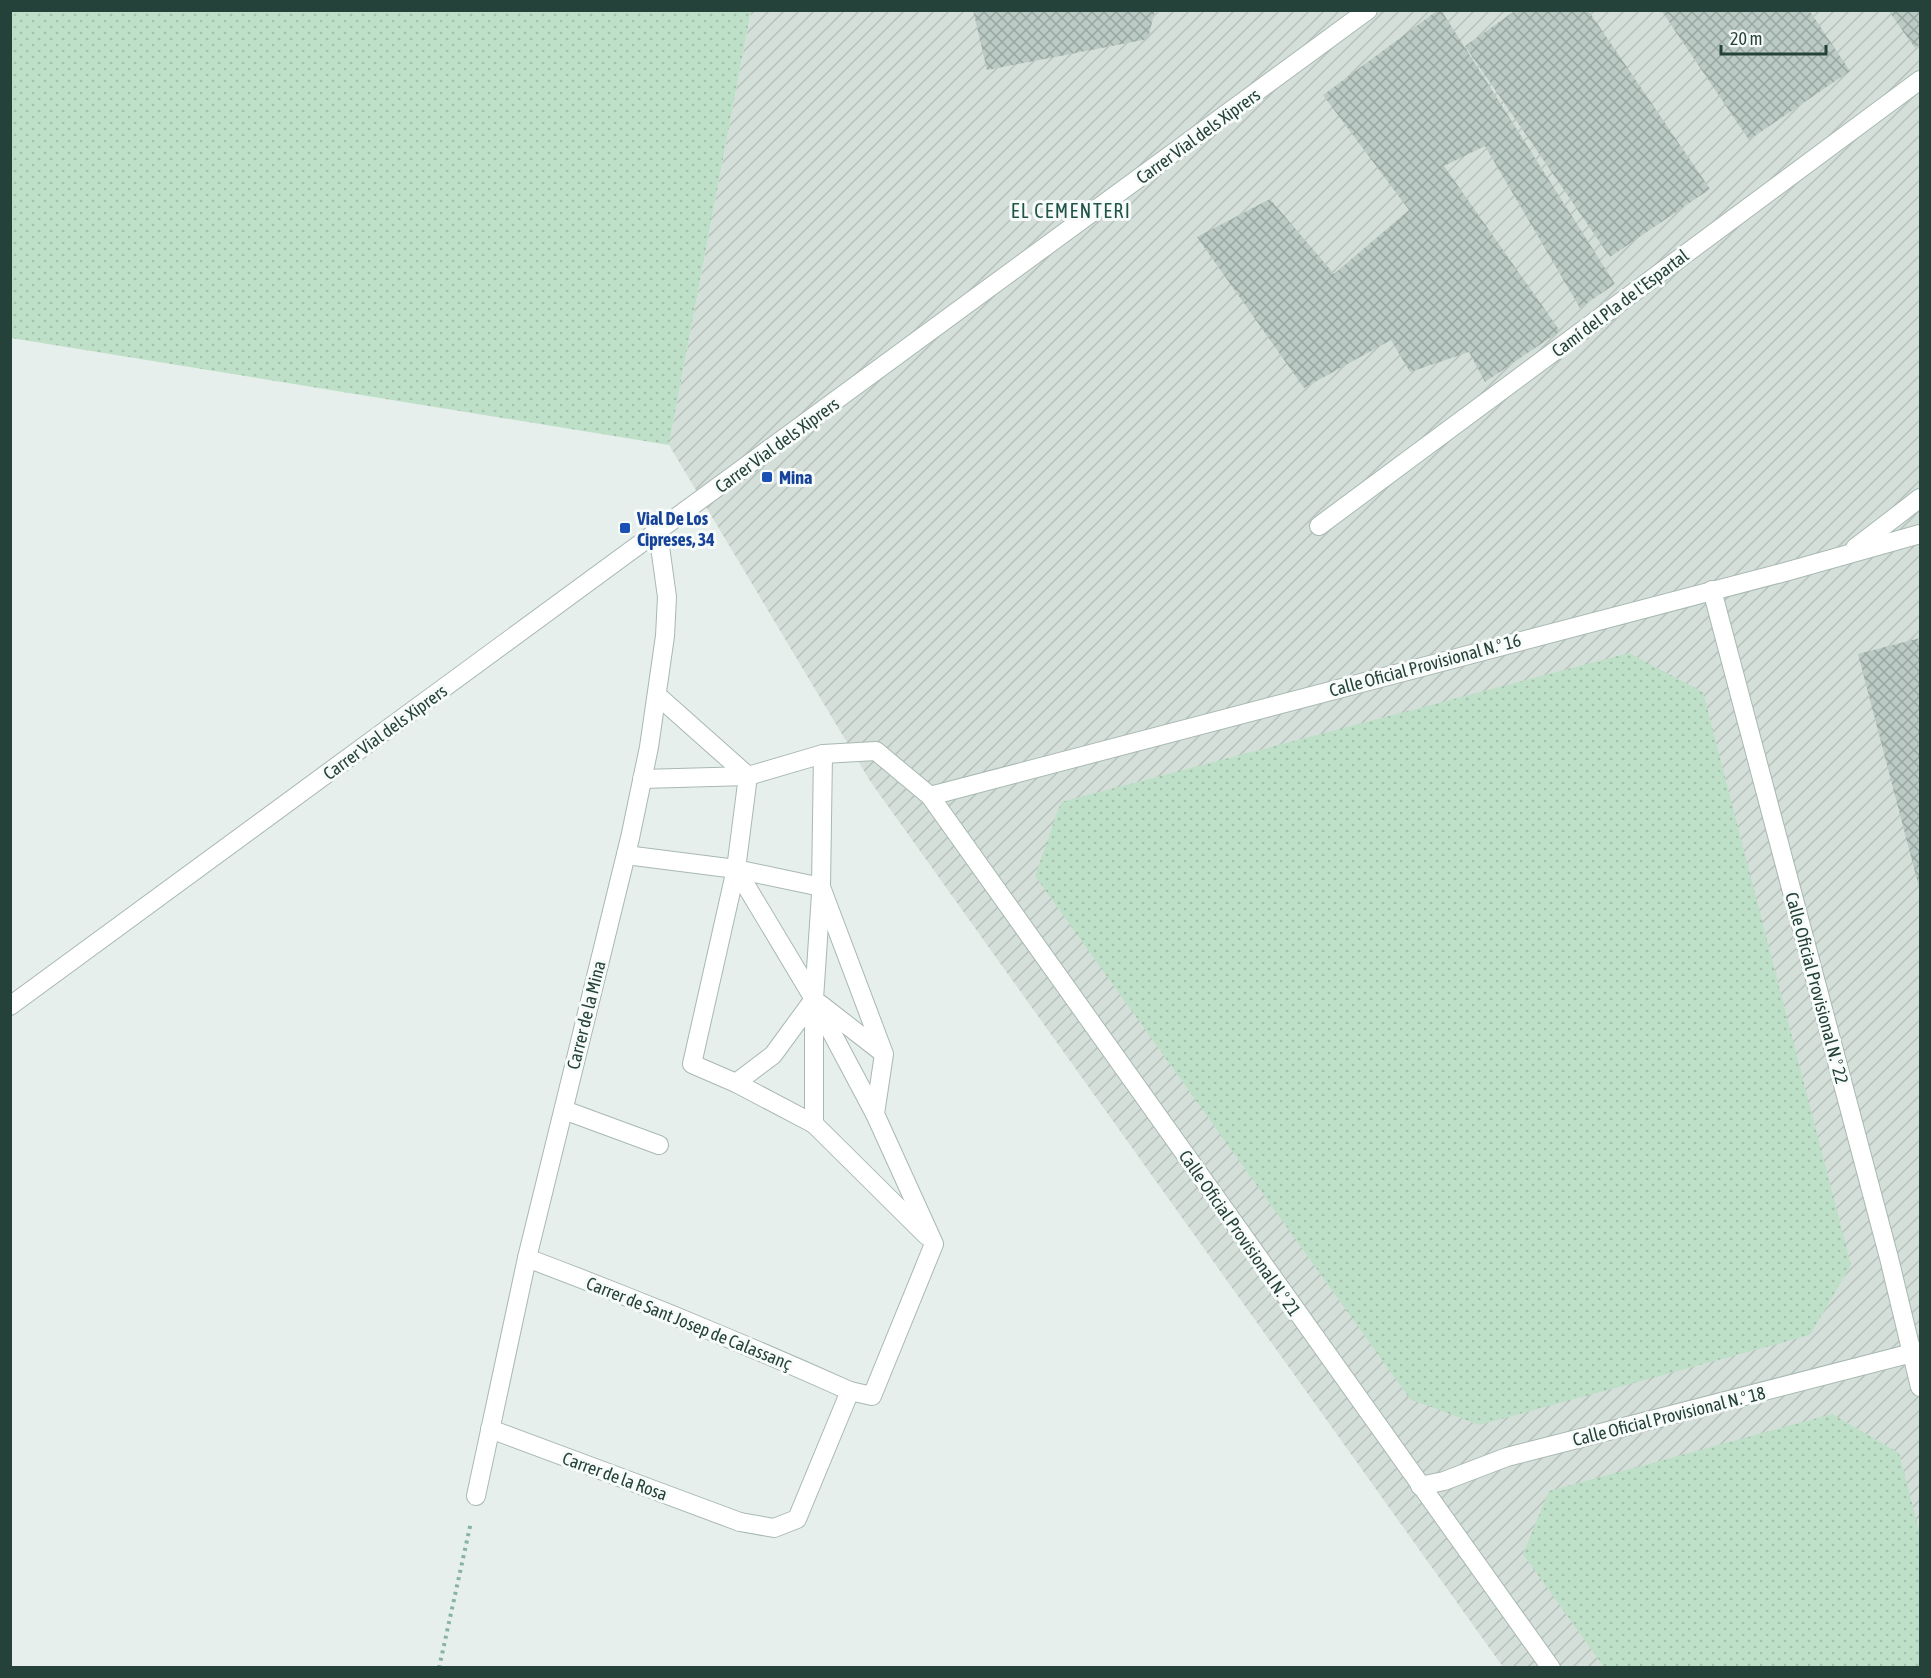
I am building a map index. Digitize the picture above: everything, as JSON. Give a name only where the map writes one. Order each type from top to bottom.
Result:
[{"type":"street","name":"Carrer Vial dels Xiprers","points":[[10,1006],[1368,10]]},
{"type":"street","name":"Camí del Pla de l'Espartal","points":[[1319,526],[1920,80]]},
{"type":"street","points":[[1848,553],[1920,498]]},
{"type":"street","name":"Carrer de la Mina","points":[[476,1496],[527,1258],[626,855],[658,696],[667,597],[658,532]]},
{"type":"street","name":"Calle Oficial Provisional N.º 16","points":[[930,796],[1785,572],[1920,534]]},
{"type":"street","name":"Calle Oficial Provisional N.º 22","points":[[1712,590],[1916,1352],[1920,1386]]},
{"type":"street","points":[[658,696],[748,776],[736,869],[692,1064],[736,1083],[814,1124],[934,1244]]},
{"type":"street","name":"Calle Oficial Provisional N.º 21","points":[[642,779],[748,776],[823,754],[876,751],[930,796],[1551,1668]]},
{"type":"street","points":[[814,1124],[814,999],[821,887],[823,754]]},
{"type":"street","points":[[626,855],[736,869],[821,887]]},
{"type":"street","points":[[736,869],[814,999],[875,1114],[934,1244],[872,1396],[850,1391]]},
{"type":"street","points":[[821,887],[884,1054],[875,1114]]},
{"type":"street","points":[[814,999],[884,1054]]},
{"type":"street","points":[[736,1083],[773,1055],[814,999]]},
{"type":"street","points":[[564,1110],[659,1145]]},
{"type":"street","name":"Carrer de Sant Josep de Calassanç","points":[[527,1258],[692,1322],[850,1391]]},
{"type":"street","name":"Calle Oficial Provisional N.º 18","points":[[1420,1486],[1444,1481],[1508,1457],[1916,1352]]},
{"type":"street","name":"Carrer de la Rosa","points":[[490,1429],[740,1522],[774,1528],[797,1519],[850,1391]]},
{"type":"path","points":[[440,1668],[476,1496]]},
{"type":"shaded area","points":[[751,11],[1920,11],[1920,1667],[1503,1667],[870,781],[669,445]]},
{"type":"green space","points":[[10,11],[751,11],[669,445],[11,338]]},
{"type":"green space","points":[[1629,653],[1703,692],[1851,1265],[1810,1335],[1479,1425],[1410,1399],[1035,876],[1061,802]]},
{"type":"green space","points":[[1832,1414],[1899,1453],[1920,1534],[1920,1667],[1604,1667],[1523,1554],[1549,1491]]},
{"type":"building","points":[[973,10],[1155,10],[1148,39],[987,70]]},
{"type":"building","points":[[1441,10],[1615,284],[1580,308],[1485,146],[1444,166],[1560,331],[1485,382],[1469,352],[1410,372],[1391,340],[1304,388],[1197,237],[1270,199],[1334,274],[1409,210],[1323,95]]},
{"type":"building","points":[[1516,10],[1588,10],[1710,189],[1610,257],[1465,46]]},
{"type":"building","points":[[1661,10],[1809,10],[1850,71],[1749,140]]},
{"type":"building","points":[[1888,10],[1920,10],[1920,44],[1915,48]]},
{"type":"building","points":[[1920,638],[1920,891],[1858,654]]},
{"type":"place","name":"Mina","points":[[767,477]]},
{"type":"place","name":"Vial De Los Cipreses, 34","points":[[625,528]]},
{"type":"district","name":"EL CEMENTERI","points":[[1071,210]]}]
